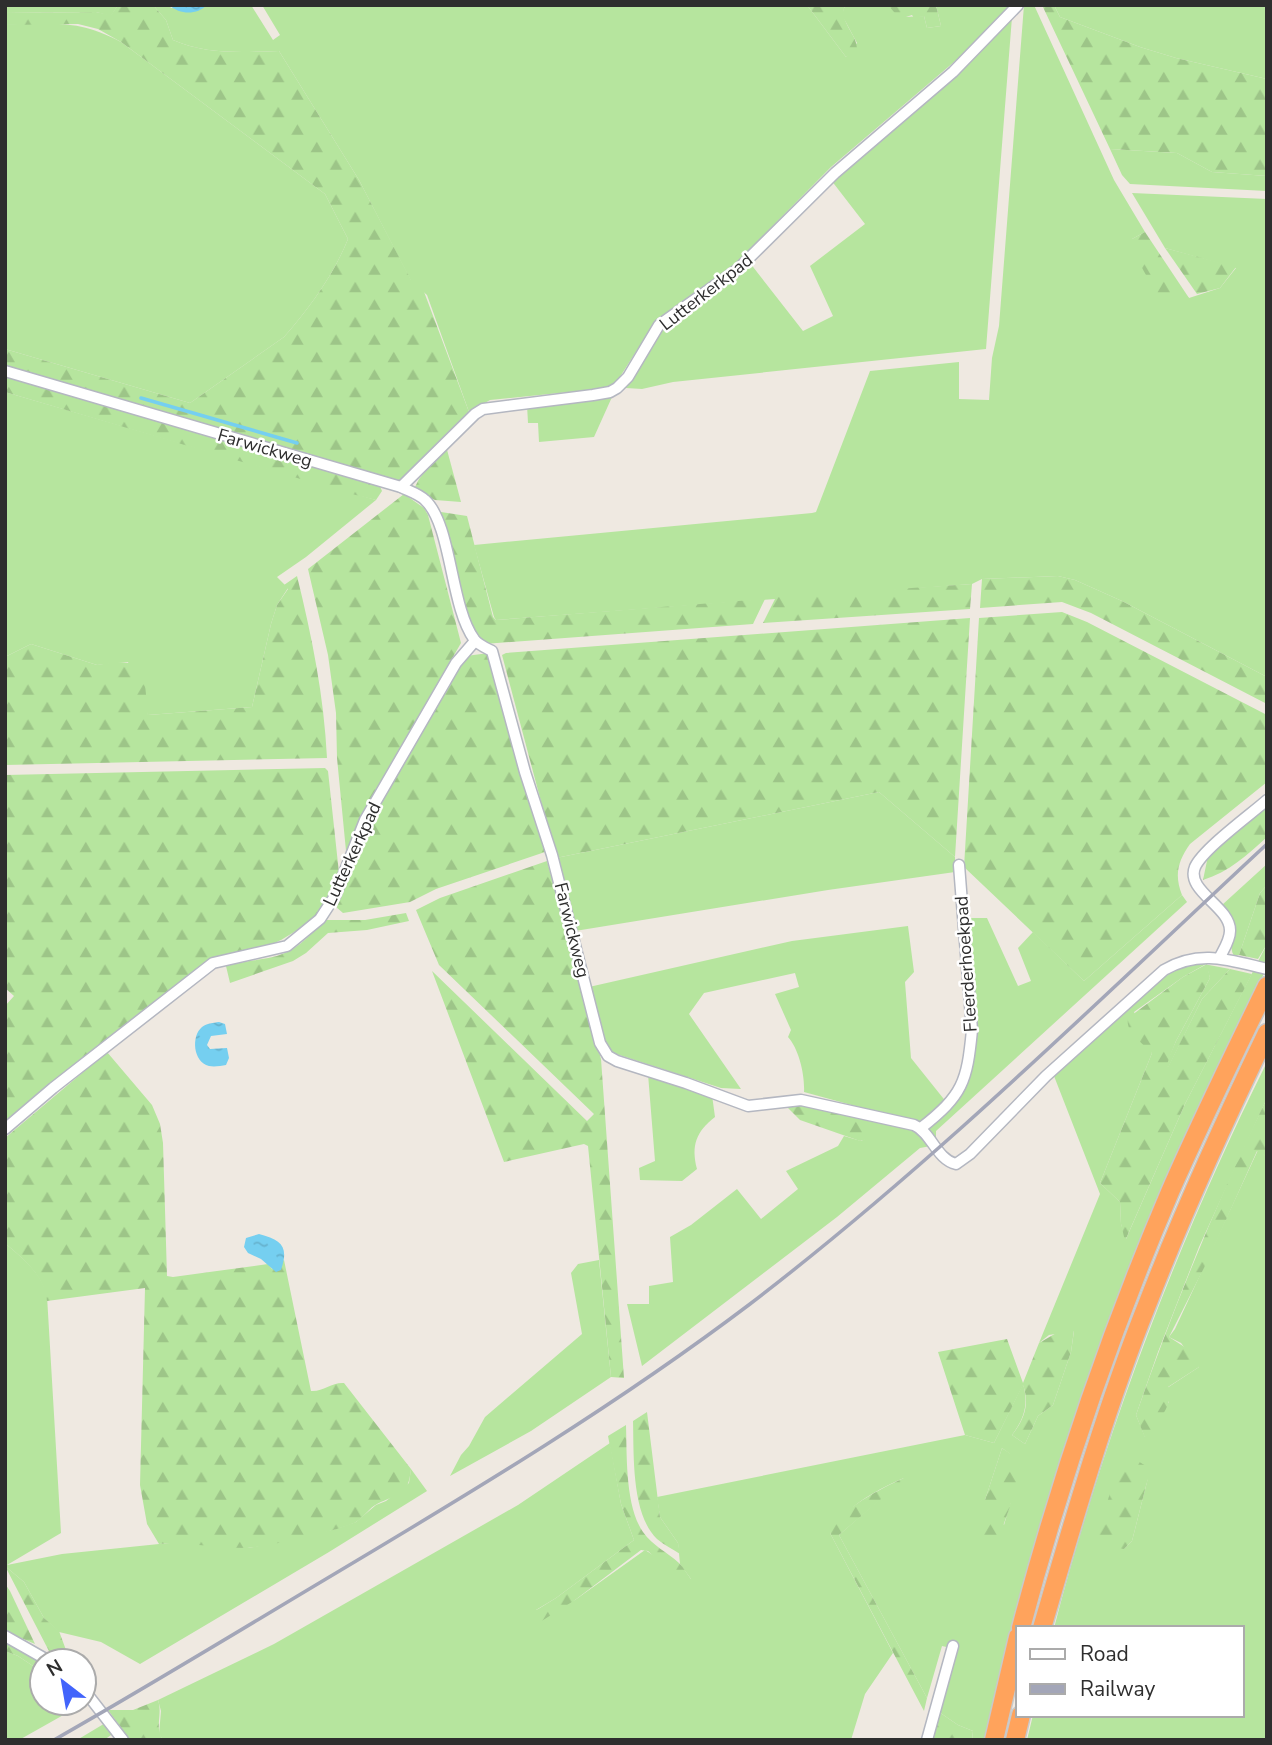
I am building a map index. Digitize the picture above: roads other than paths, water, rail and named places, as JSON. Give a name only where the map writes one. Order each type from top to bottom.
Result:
[{"type":"highway","points":[[1022,1626],[1058,1499],[1114,1331],[1170,1192],[1267,986]]},
{"type":"highway","points":[[1043,1626],[1076,1509],[1146,1306],[1191,1196],[1267,1033]]},
{"type":"highway","points":[[994,1740],[1016,1646]]},
{"type":"highway","points":[[1015,1740],[1021,1717]]},
{"type":"street","name":"Lutterkerkpad","points":[[401,487],[483,409],[606,393],[617,388],[628,377],[659,325],[738,269],[835,173],[953,72],[1018,5]]},
{"type":"street","name":"Farwickweg","points":[[5,371],[401,487],[423,498],[433,511],[464,619],[475,641],[492,651],[559,880],[600,1043],[608,1056],[748,1106],[785,1100],[809,1101],[921,1128]]},
{"type":"street","name":"Lutterkerkpad","points":[[5,1129],[53,1088],[213,963],[287,946],[320,919],[335,896],[365,820],[456,663],[475,641]]},
{"type":"street","points":[[1220,957],[1230,936],[1230,927],[1224,915],[1194,880],[1196,866],[1205,854],[1267,800]]},
{"type":"street","name":"Fleerderhoekpad","points":[[921,1128],[961,1089],[970,1056],[972,1030],[959,865]]},
{"type":"street","points":[[921,1128],[947,1160],[952,1163],[960,1162],[1046,1076],[1155,977],[1181,962],[1220,957],[1267,969]]},
{"type":"street","points":[[5,1636],[28,1649]]},
{"type":"street","points":[[927,1740],[953,1646]]},
{"type":"street","points":[[98,1706],[123,1740]]},
{"type":"water","points":[[169,5],[207,5],[198,11],[188,12],[178,11]]},
{"type":"water","points":[[219,1022],[225,1024],[227,1034],[211,1036],[207,1045],[210,1049],[227,1048],[229,1058],[226,1065],[209,1066],[204,1064],[197,1054],[196,1036],[204,1026]]},
{"type":"water","points":[[259,1234],[282,1246],[284,1256],[281,1270],[276,1272],[261,1259],[248,1253],[244,1247],[246,1238]]},
{"type":"waterway","points":[[141,398],[297,443]]},
{"type":"railway","points":[[54,1740],[494,1477],[598,1411],[700,1341],[884,1195],[1077,1022],[1267,844]]}]
